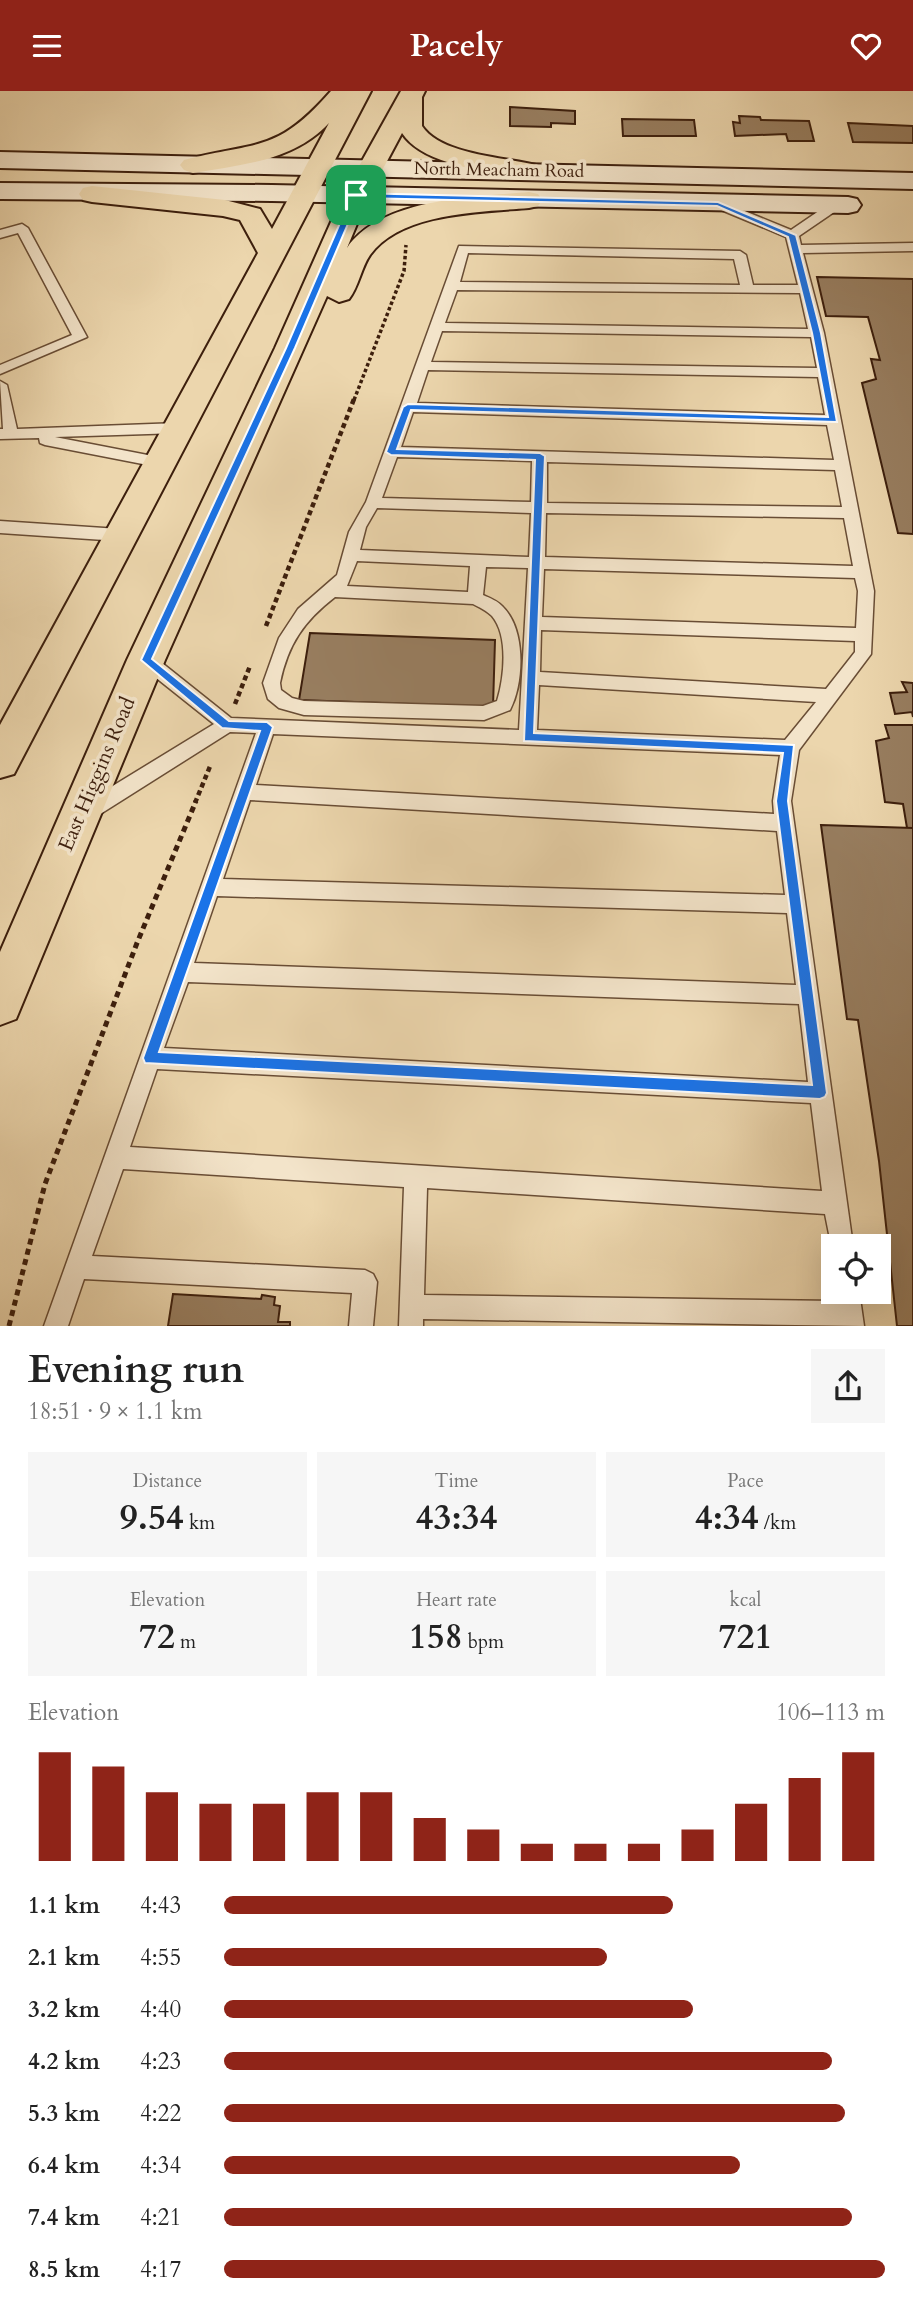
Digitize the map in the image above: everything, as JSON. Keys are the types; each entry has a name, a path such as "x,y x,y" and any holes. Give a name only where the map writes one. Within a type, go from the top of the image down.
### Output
{"main road":[{"path":"193,165 244,156 304,134 328,112 344,91"},
{"path":"0,762 119,535 359,91"},
{"path":"411,95 410,125 418,139 440,152 531,171"},
{"name":"East Higgins Road","path":"0,1004 146,660 364,181 411,95"},
{"name":"North Meacham Road","path":"0,160 193,165 312,180"},
{"name":"North Meacham Road","path":"0,191 92,194 312,180 364,181 531,171 913,181"},
{"name":"North Meacham Road","path":"364,181 529,200 913,206"},
{"path":"92,194 204,206 250,215 273,254"},
{"path":"251,429 306,361 360,249 380,231 420,214 529,200"}],"lane":[{"path":"718,204 794,242 913,247"},
{"path":"794,242 836,205"},
{"path":"0,234 22,228 80,337 0,370"},
{"path":"794,242 817,333 866,591 863,654 790,748 782,801 839,1234"},
{"path":"332,591 475,598 498,612 509,635 511,673 509,693 504,705 496,710 470,713 303,708 277,698 271,689 271,680 296,622 343,579 352,555 354,537 373,503 463,249 740,255 747,288"},
{"path":"452,286 806,289"},
{"path":"437,327 817,333"},
{"path":"423,366 825,373"},
{"path":"0,386 5,434"},
{"path":"408,407 834,420"},
{"path":"5,434 179,428"},
{"path":"5,434 158,463"},
{"path":"391,452 842,465"},
{"path":"528,737 540,456"},
{"path":"373,503 851,513"},
{"path":"0,527 119,535"},
{"path":"352,555 862,572"},
{"path":"475,598 480,561"},
{"path":"534,623 863,635"},
{"path":"146,660 226,725"},
{"path":"531,678 831,696"},
{"path":"77,819 226,725 790,748"},
{"path":"56,1326 267,727"},
{"path":"244,792 784,823"},
{"path":"211,887 795,904"},
{"path":"181,972 807,995"},
{"path":"150,1058 820,1093"},
{"path":"116,1157 835,1203"},
{"path":"416,1177 412,1317 850,1310"},
{"path":"77,1267 365,1282 361,1326"}],"path":[{"path":"9,1326 28,1243 46,1184 137,943 226,725"}],"building":[{"path":"510,107 575,111 575,124 551,123 551,127 510,126"},
{"path":"739,116 760,117 761,120 809,121 814,141 788,141 786,134 735,136 733,122 740,123"},
{"path":"622,119 694,120 696,136 623,136"},
{"path":"848,123 913,126 913,143 853,142"},
{"path":"817,277 913,279 913,534 898,533 862,383 876,379 871,359 880,360 868,317 826,316"},
{"path":"310,633 495,640 493,707 299,700"},
{"path":"902,682 913,683 913,717 912,712 895,714 890,693 907,692"},
{"path":"885,725 913,725 913,828 907,828 903,804 885,802 876,741 889,738"},
{"path":"821,825 913,828 913,1326 897,1326 891,1271 891,1234 887,1234 858,1020 847,1019"},
{"path":"173,1294 261,1299 262,1295 275,1297 274,1305 280,1306 278,1322 290,1322 290,1326 168,1326"}],"route":[{"path":"356,195 718,204 792,235 817,333 834,420 408,407 391,452 540,456 528,737 790,748 782,801 820,1093 150,1058 267,727 226,725 146,660 290,348 356,195"}]}
